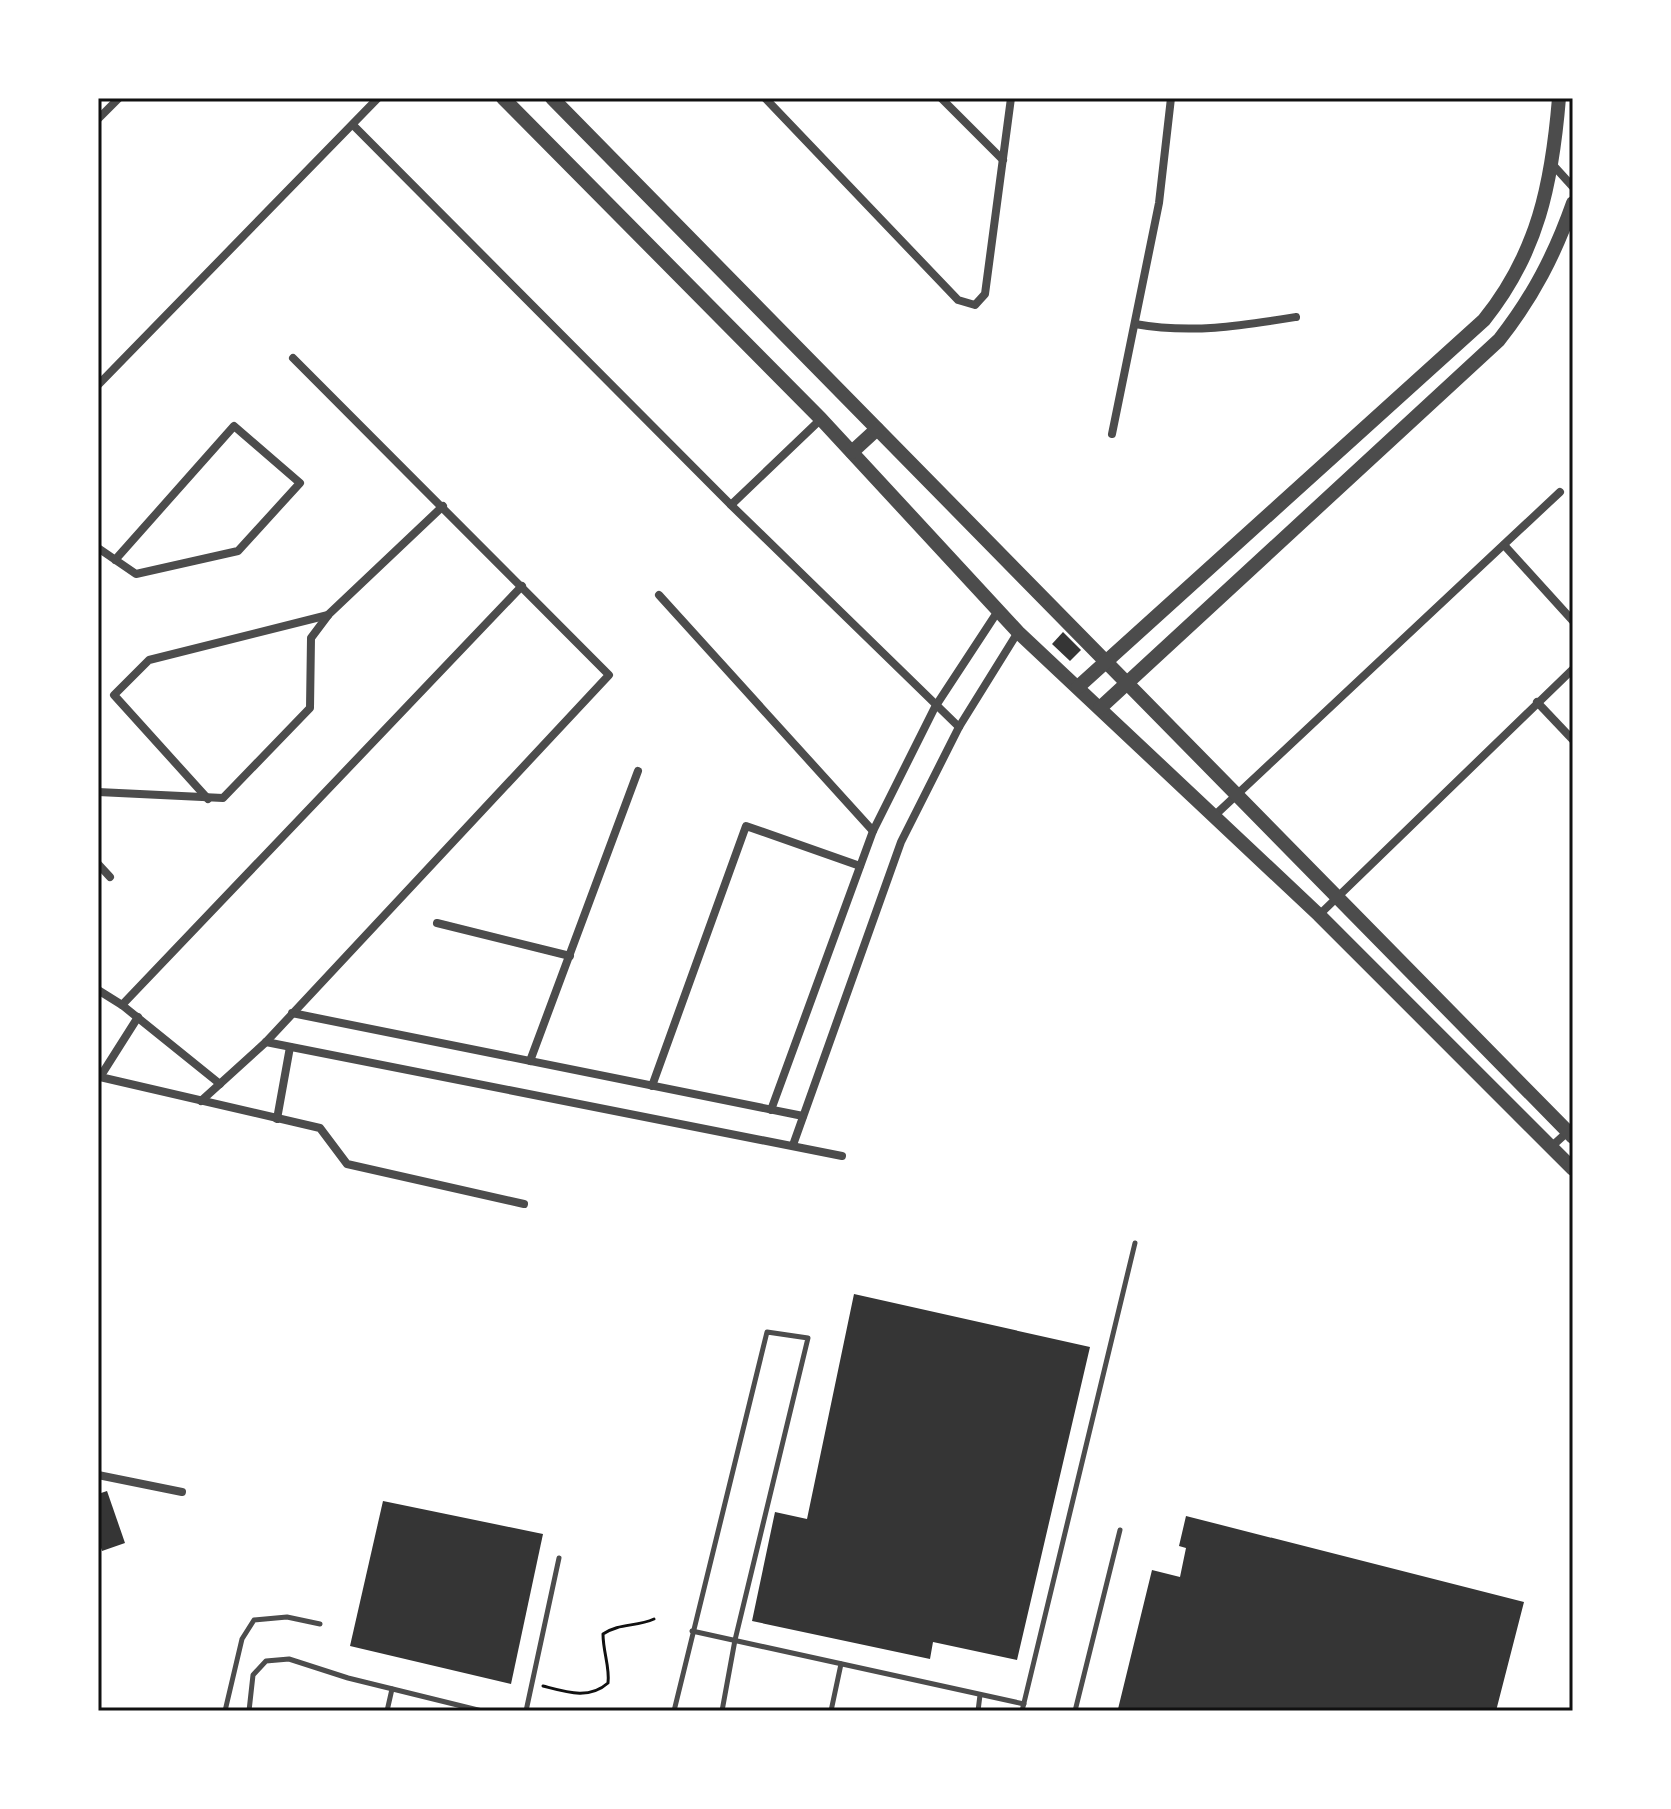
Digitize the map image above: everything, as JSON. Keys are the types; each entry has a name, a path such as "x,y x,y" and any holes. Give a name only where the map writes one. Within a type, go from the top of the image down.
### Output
{"street":[{"path":"98,104 102,116 119,98"},
{"path":"98,385 378,98"},
{"path":"503,98 821,419 1018,632 1212,818 1319,915 1573,1169"},
{"path":"552,98 1571,1132 1551,1147"},
{"path":"765,98 958,300 975,305 985,294 1011,98"},
{"path":"941,98 1003,160"},
{"path":"1112,434 1159,203 1171,98"},
{"path":"1078,687 1484,320 1510,288 1533,240 1553,165 1559,98"},
{"path":"353,125 731,505 935,707 959,727"},
{"path":"1553,165 1573,187"},
{"path":"1100,708 1499,340 1535,289 1556,250 1573,203"},
{"path":"1135,324 1171,330 1211,330 1296,317"},
{"path":"201,1101 266,1042 609,675 293,358"},
{"path":"731,505 821,419"},
{"path":"98,548 115,560 136,574 238,551 300,483 234,426 115,560"},
{"path":"852,452 877,429"},
{"path":"1212,818 1560,492"},
{"path":"98,792 223,798 310,708 311,638 329,614 443,506"},
{"path":"1504,545 1573,621"},
{"path":"122,1005 522,586"},
{"path":"659,595 873,831"},
{"path":"771,1110 873,831 935,707 998,611"},
{"path":"208,799 114,695 149,660 329,614"},
{"path":"793,1145 901,842 959,727 1018,632"},
{"path":"1319,915 1573,669"},
{"path":"1537,702 1573,740"},
{"path":"530,1061 638,771"},
{"path":"652,1086 746,826 860,866"},
{"path":"98,864 110,877"},
{"path":"437,923 570,956"},
{"path":"98,990 138,1017 220,1084"},
{"path":"292,1013 803,1116"},
{"path":"138,1017 100,1077 320,1128 347,1164 524,1204"},
{"path":"266,1042 842,1156"},
{"path":"277,1119 290,1047"},
{"path":"98,1475 182,1492"}],"lane":[{"path":"692,1631 980,1695 1023,1708 1135,1243"},
{"path":"674,1711 767,1332 808,1338 735,1640 722,1711"},
{"path":"1075,1711 1120,1530"},
{"path":"526,1711 559,1558"},
{"path":"225,1711 242,1639 254,1620 287,1617 320,1624"},
{"path":"249,1711 253,1675 266,1661 289,1659 482,1711"},
{"path":"831,1711 841,1664"},
{"path":"387,1711 392,1689"},
{"path":"978,1711 980,1695"}],"path":[{"path":"532,1683 586,1694 598,1692 608,1683 610,1671 603,1655 603,1634 616,1625 636,1627 654,1619"}],"building":[{"path":"1063,632 1081,650 1070,661 1052,644"},
{"path":"854,1294 1090,1347 1017,1660 933,1642 930,1659 752,1621 775,1512 807,1519"},
{"path":"107,1491 125,1543 102,1551 98,1539 98,1494"},
{"path":"383,1501 543,1534 511,1684 350,1646"},
{"path":"1186,1516 1524,1602 1496,1711 1118,1709 1152,1570 1180,1577 1186,1548 1179,1546"}]}
